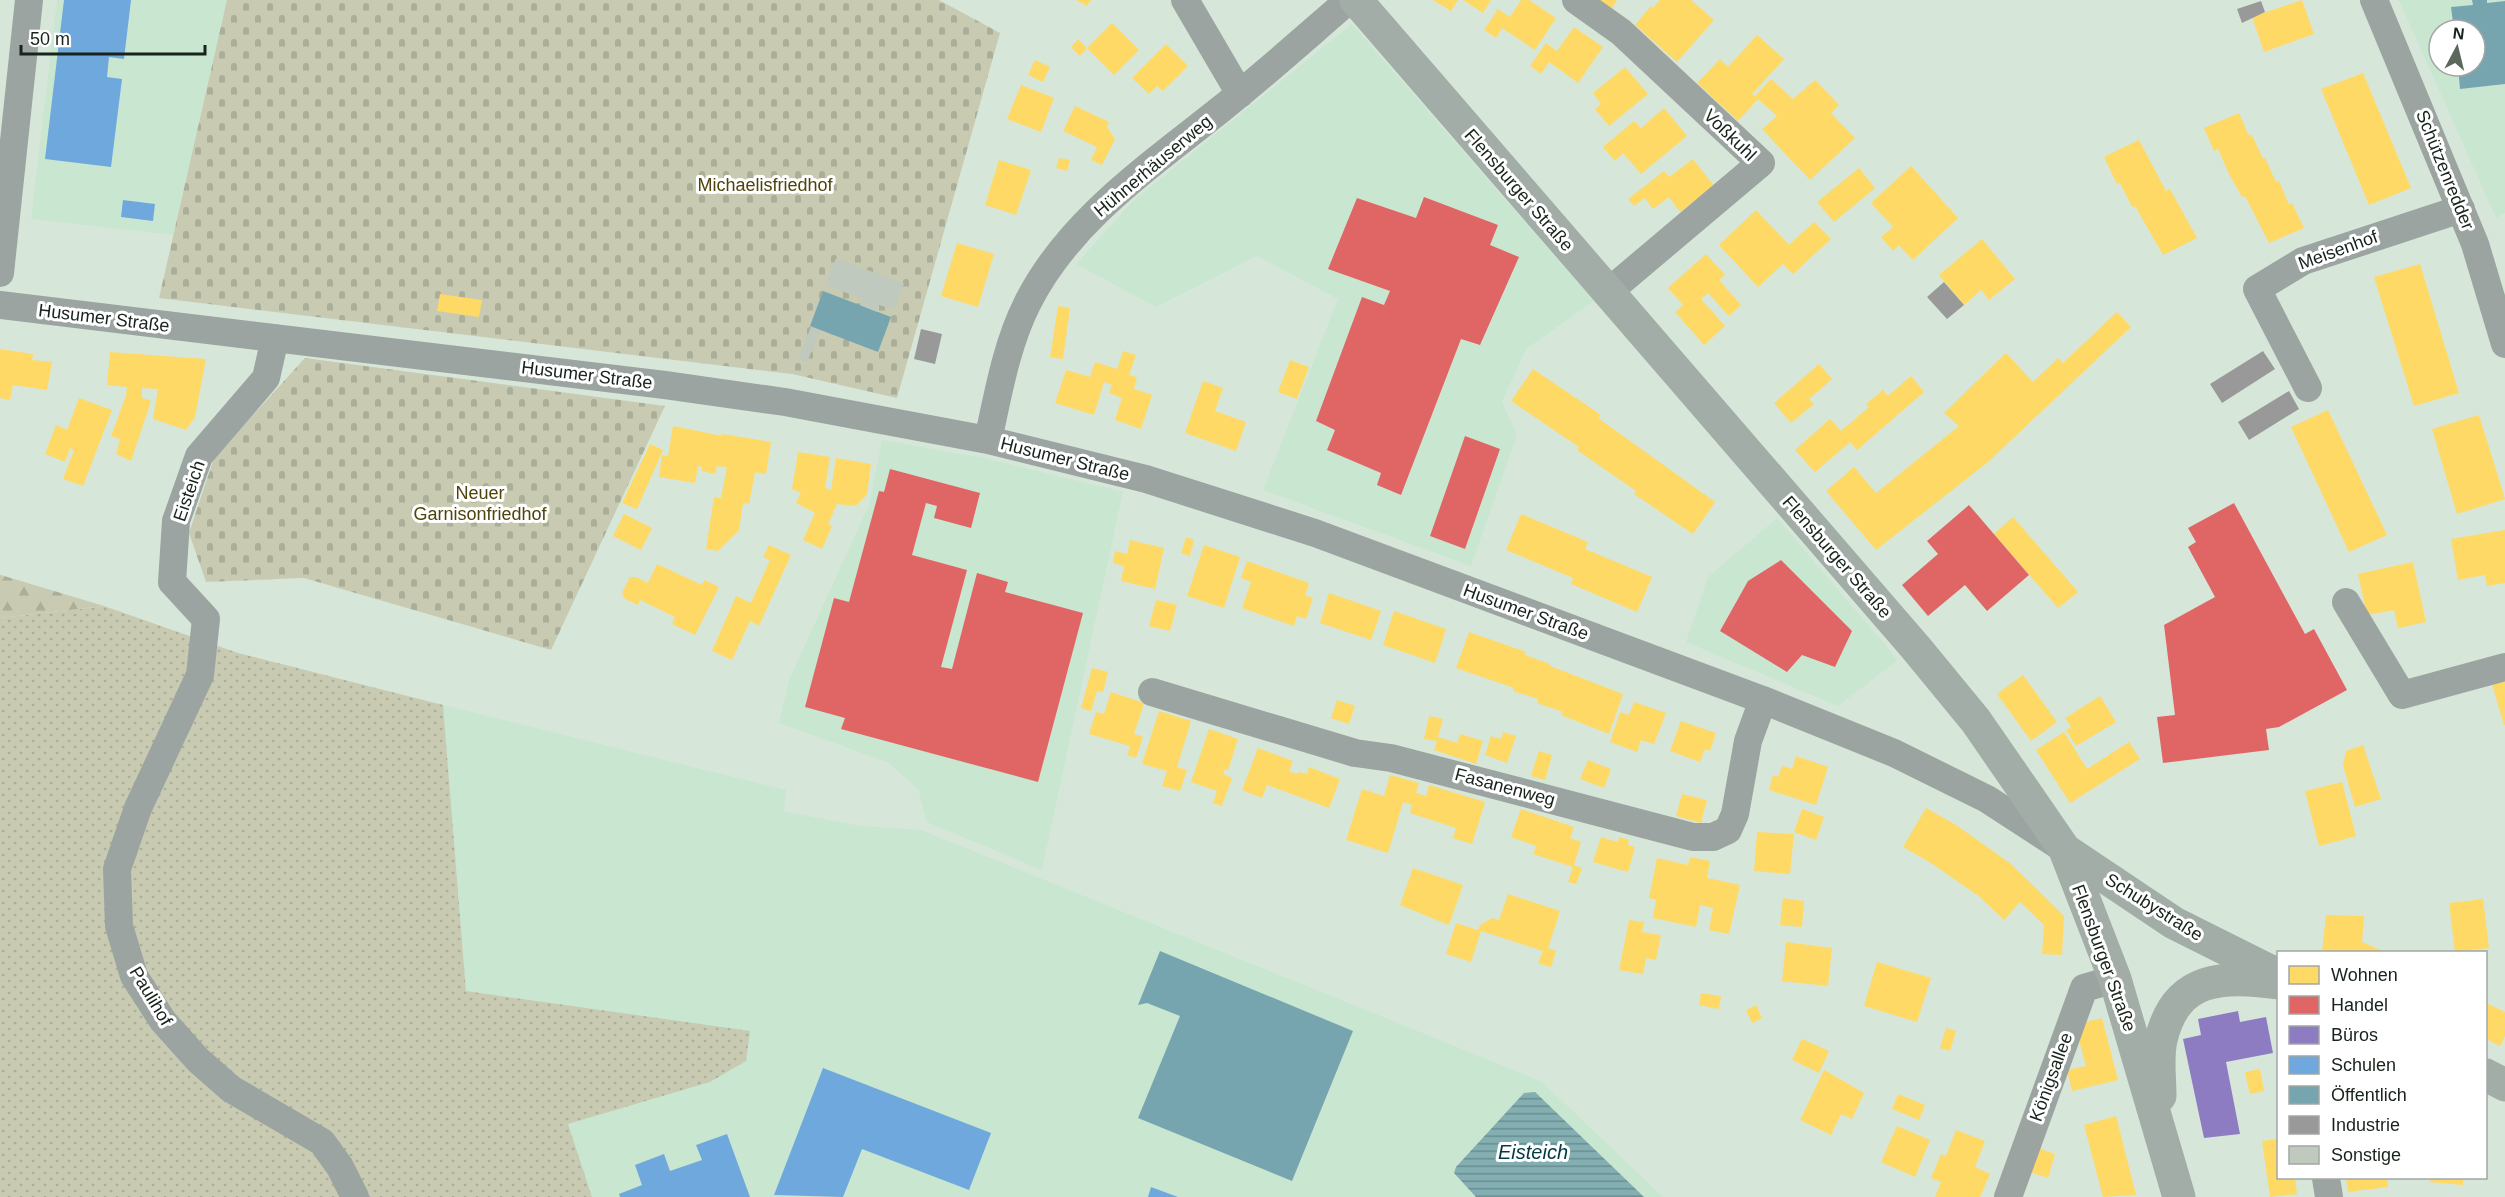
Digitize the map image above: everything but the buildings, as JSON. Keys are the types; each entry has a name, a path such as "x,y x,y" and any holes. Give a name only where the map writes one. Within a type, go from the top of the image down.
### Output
{"street":[{"path":"0,271 29,0"},
{"path":"1185,0 1240,94"},
{"name":"Hühnerhäuserweg","path":"988,440 1008,355 1027,304 1059,255 1101,207 1240,94 1349,0"},
{"name":"Flensburger Straße","path":"1356,0 1961,703 2065,850 2115,980 2179,1197"},
{"name":"Voßkuhl","path":"1576,0 1621,32 1761,163 1607,293"},
{"name":"Schützenredder","path":"2374,0 2461,209 2487,278 2505,344"},
{"name":"Meisenhof","path":"2308,388 2257,289 2303,261 2461,209"},
{"name":"Husumer Straße","path":"0,305 665,385 785,402 988,440 1146,479 1315,533 1763,700 1894,753 1987,800 2065,850"},
{"name":"Eisteich","path":"206,619 172,582 176,521 199,456 266,378 275,338"},
{"path":"2346,602 2402,695 2505,668"},
{"name":"Paulihof","path":"206,619 200,675 138,808 117,869 119,926 134,976 163,1021 198,1060 231,1089 322,1142 340,1167 355,1197"},
{"name":"Fasanenweg","path":"1152,692 1355,753 1402,760 1693,837 1713,837 1728,830 1735,814 1748,741 1763,700"},
{"name":"Schubystraße","path":"2065,850 2174,923 2277,974"},
{"name":"Königsallee","path":"2008,1197 2084,988 2115,980"},
{"path":"2161,1134 2160,1042 2169,1013 2183,994 2216,980 2277,983"},
{"path":"2487,1076 2505,1085"},
{"path":"2326,1179 2329,1197"}],"shaded area":[{"path":"57,0 227,0 173,235 31,219"},
{"path":"2399,0 2505,0 2505,213 2496,218 2434,78 2487,78 2487,18 2427,18 2427,63"},
{"path":"1352,24 1594,301 1526,349 1502,402 1517,435 1471,566 1263,490 1338,299 1257,256 1156,307 1076,264 1134,200"},
{"path":"882,440 984,458 1123,492 1042,870 927,822 918,789 887,762 779,723 789,680 869,505"},
{"path":"1777,518 1898,660 1838,706 1686,642 1708,577"},
{"path":"443,705 786,790 784,811 860,826 921,830 1541,1081 1663,1197 592,1197 567,1124 710,1082 750,1032 466,991"}],"green space":[{"name":"Michaelisfriedhof","path":"227,0 939,0 1000,33 897,398 792,374 159,298"},
{"name":"Neuer Garnisonfriedhof","path":"305,358 665,406 551,650 304,578 206,582 189,533 214,458"},
{"path":"1,575 104,606 0,618"},
{"path":"104,606 238,653 443,705 466,991 750,1031 746,1061 710,1082 568,1124 592,1197 0,1197 0,618"}],"water":[{"name":"Eisteich","path":"1535,1092 1644,1197 1476,1197 1454,1173 1456,1167 1524,1093"}]}
